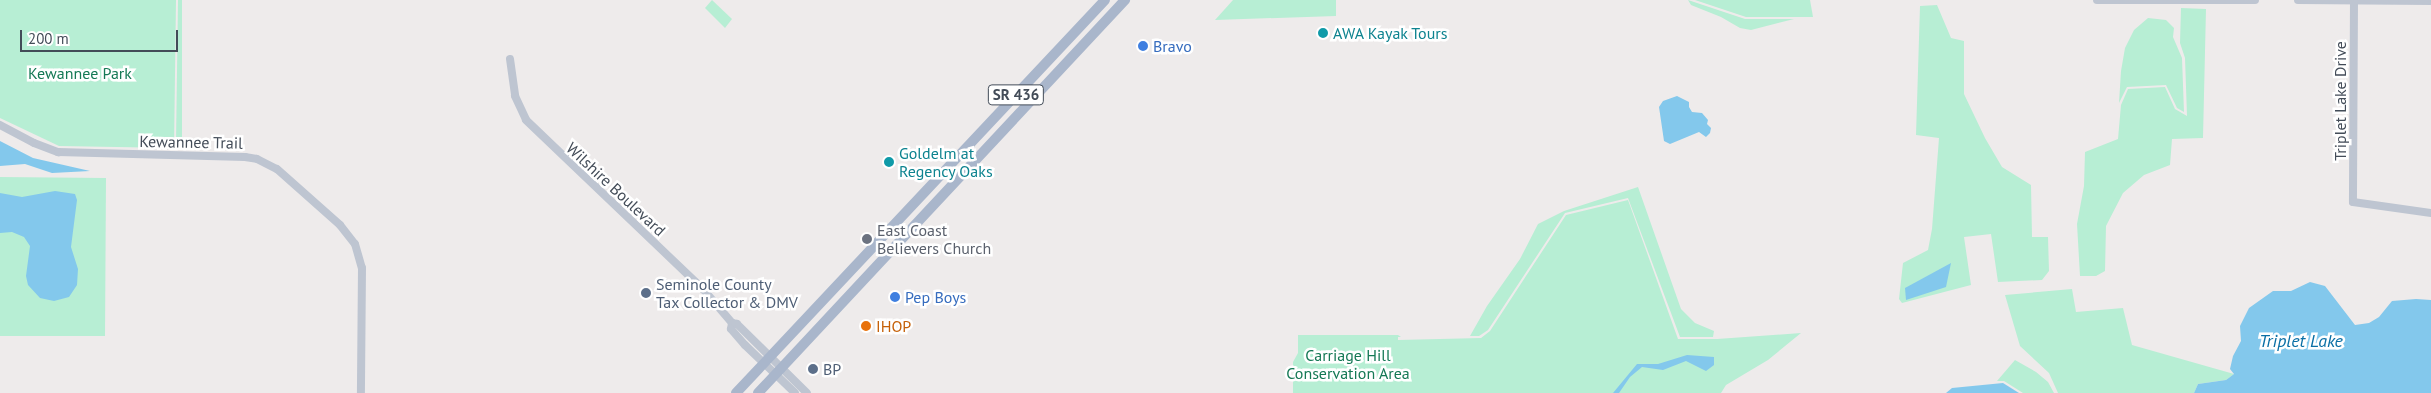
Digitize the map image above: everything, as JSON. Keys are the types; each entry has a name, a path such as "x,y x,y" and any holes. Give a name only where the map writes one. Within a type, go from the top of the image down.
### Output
{"main road":[{"name":"SR 436","path":"736,393 1105,0"},
{"name":"SR 436","path":"758,393 1126,0"},
{"path":"1090,38 1090,22 1093,13"},
{"path":"1074,34 1077,44 1074,55"},
{"path":"908,232 910,217 924,194"},
{"path":"886,255 897,236 894,225"}],"street":[{"path":"2097,0 2254,0"},
{"path":"2298,0 2431,0"},
{"name":"Triplet Lake Drive","path":"2354,0 2353,202 2431,213"},
{"name":"Wilshire Boulevard","path":"510,59 514,96 526,120 703,289 732,323 730,329 767,360"},
{"name":"Kewannee Trail","path":"0,125 34,143 58,152 244,156 263,161 277,170 340,225 355,244 362,268 360,393"},
{"path":"767,360 807,393"},
{"path":"778,370 795,393"}],"green space":[{"name":"Kewannee Park","path":"0,0 176,0 174,148 59,146 0,118"},
{"path":"178,0 182,0 182,137 176,143"},
{"path":"712,0 732,19 725,28 705,8"},
{"path":"1233,0 1336,0 1336,16 1215,20"},
{"path":"1688,0 1745,19 1794,19 1751,30 1740,28 1721,17 1691,5"},
{"path":"1695,0 1810,0 1813,17 1746,17"},
{"path":"1937,5 1951,38 1964,41 1964,94 1985,138 2002,167 2031,185 2032,237 2048,237 2049,271 2042,280 1998,282 1991,234 1964,237 1971,285 1902,303 1899,299 1903,263 1928,250 1932,229 1939,138 1916,135 1920,6"},
{"path":"2181,8 2206,9 2203,138 2172,139 2170,165 2144,175 2123,193 2106,226 2105,271 2096,276 2080,276 2077,224 2084,186 2085,152 2118,139 2121,105 2128,89 2165,87 2175,109 2187,116 2185,58 2180,43"},
{"path":"2148,18 2166,20 2174,28 2173,37 2182,58 2184,112 2177,108 2166,85 2127,87 2119,103 2125,48 2134,30"},
{"path":"0,177 106,178 105,336 0,336"},
{"path":"1638,187 1681,309 1695,323 1714,331 1713,337 1680,337 1628,198 1565,213 1488,330 1479,336 1470,336 1487,306 1520,259 1538,224 1564,211"},
{"name":"Carriage Hill Conservation Area","path":"1628,200 1678,339 1717,339 1801,333 1768,360 1726,385 1721,393 1293,393 1293,362 1298,353 1298,335 1398,335 1401,337 1398,337 1398,340 1481,338 1490,331 1566,215"},
{"path":"2072,289 2076,312 2123,308 2132,345 2234,374 2226,380 2198,384 2194,393 2058,393 2049,373 2020,346 2005,295"},
{"path":"2015,360 2036,372 2048,382 2054,393 2023,393 2004,381 1997,381"}],"water":[{"path":"1677,96 1689,102 1692,112 1702,113 1708,120 1707,124 1711,128 1710,133 1706,137 1699,132 1670,144 1664,141 1659,107 1663,101"},
{"path":"0,141 33,158 90,171 52,173 25,164 0,166"},
{"path":"55,191 75,194 77,200 71,247 78,269 77,285 69,297 54,301 40,298 28,285 26,276 30,246 24,237 12,232 0,233 0,193 22,197"},
{"path":"1951,263 1946,287 1906,300 1905,288"},
{"name":"Triplet Lake","path":"2310,282 2325,286 2355,325 2369,323 2379,317 2392,301 2431,300 2431,393 2194,393 2198,384 2226,380 2234,374 2230,369 2233,356 2241,341 2240,326 2249,308 2273,291 2291,291"},
{"path":"1687,355 1714,357 1714,365 1706,371 1686,361 1663,370 1642,367 1630,377 1619,393 1613,393 1637,364 1658,364"},
{"path":"2003,383 2019,393 1946,393 1952,388"}],"place":[{"name":"AWA Kayak Tours","path":"1323,33"},
{"name":"Bravo","path":"1143,46"},
{"name":"Goldelm at Regency Oaks","path":"889,162"},
{"name":"East Coast Believers Church","path":"867,239"},
{"name":"Seminole County Tax Collector & DMV","path":"646,293"},
{"name":"Pep Boys","path":"895,297"},
{"name":"IHOP","path":"866,326"},
{"name":"BP","path":"813,369"}]}
